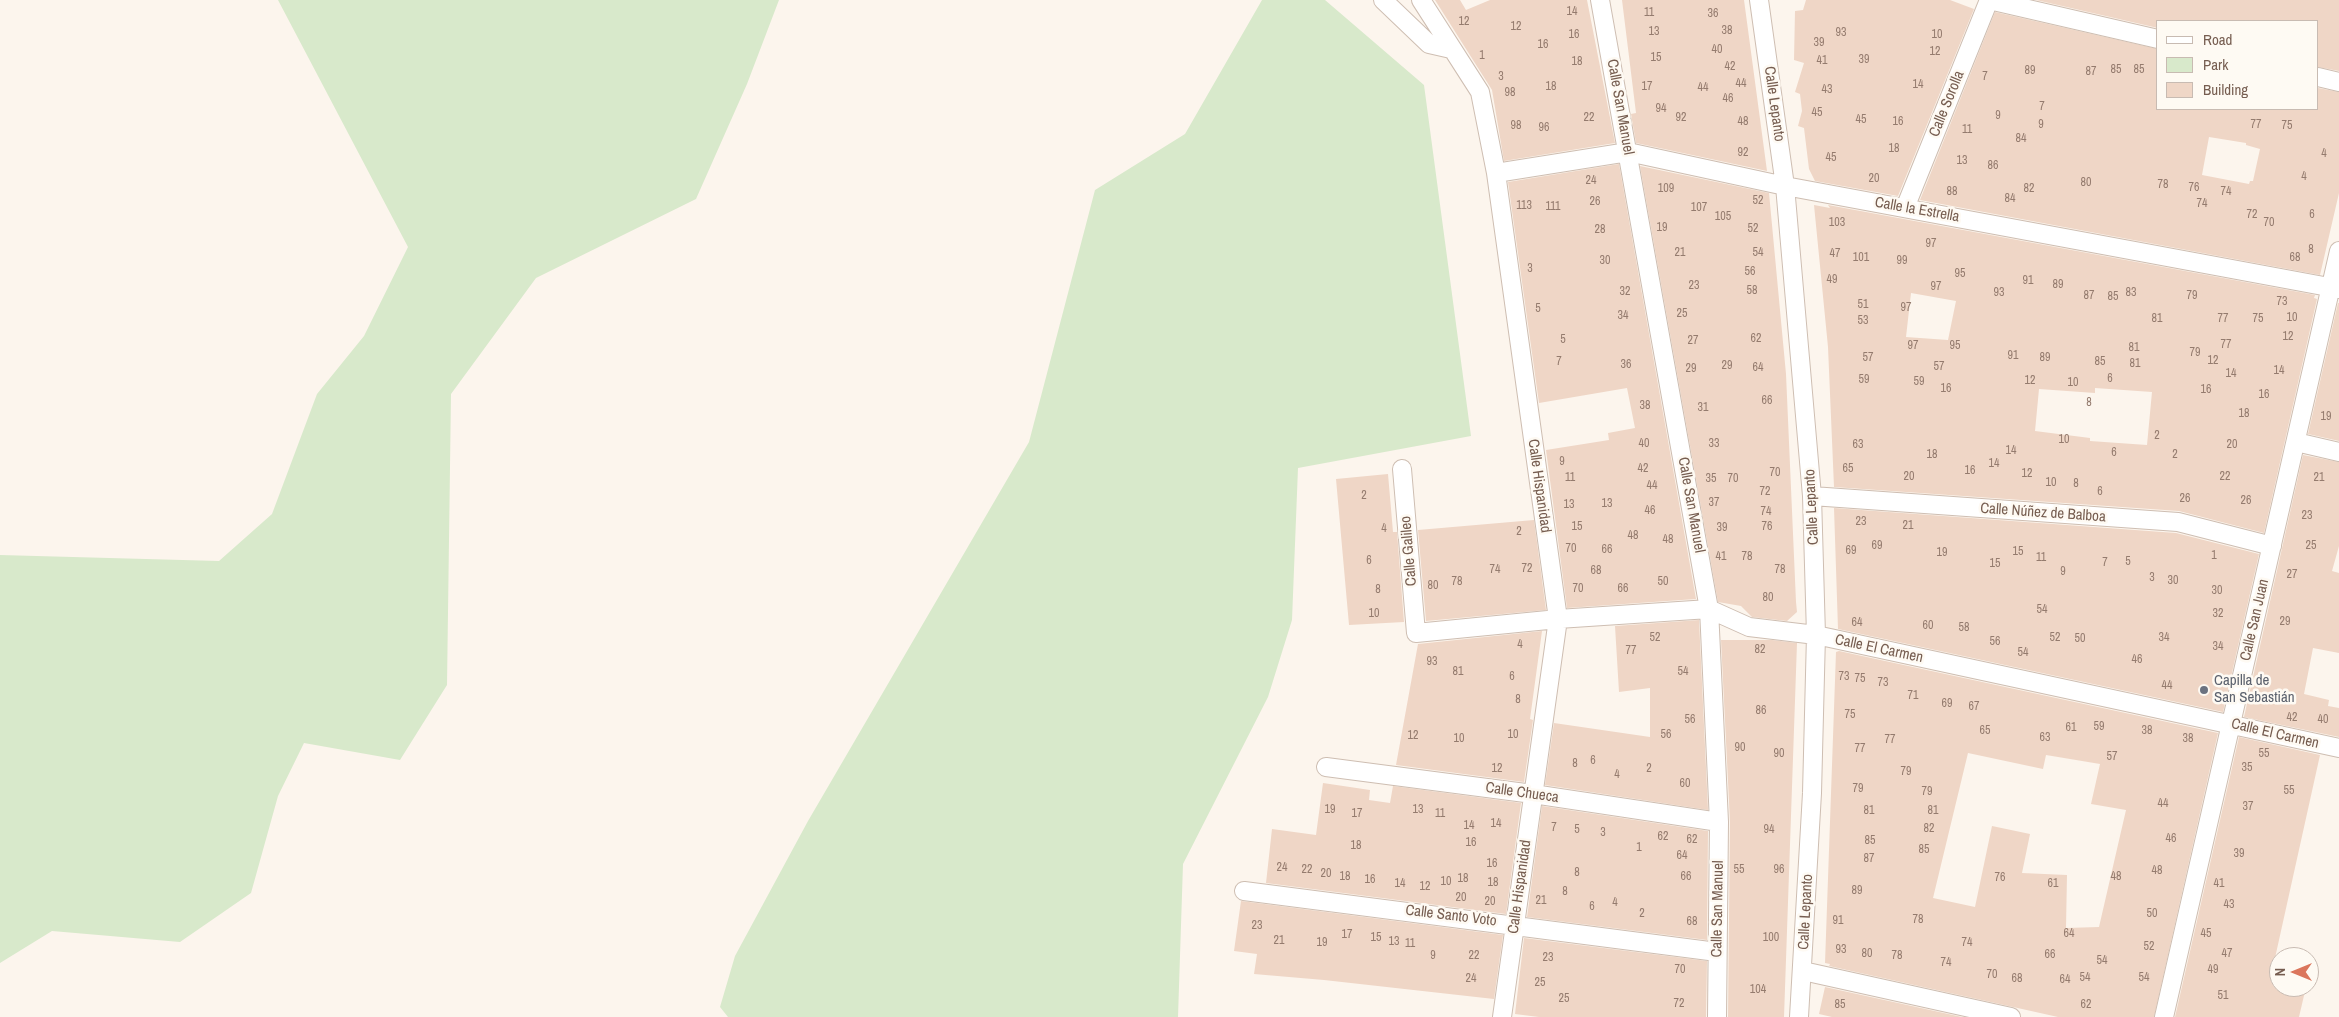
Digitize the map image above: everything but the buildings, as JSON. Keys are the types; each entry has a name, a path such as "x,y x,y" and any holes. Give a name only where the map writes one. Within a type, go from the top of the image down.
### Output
{"street":[{"path":"1383,0 1428,44 1451,49"},
{"name":"Calle Hispanidad","path":"1421,0 1480,92 1496,173 1558,618 1502,1017"},
{"name":"Calle San Manuel","path":"1600,0 1709,608 1719,822 1717,1017"},
{"name":"Calle Lepanto","path":"1759,0 1785,186 1812,496 1816,636 1812,793 1799,1017"},
{"path":"1989,0 2156,39"},
{"name":"Calle Sorolla","path":"1905,208 1989,0"},
{"path":"2319,77 2339,82"},
{"name":"Calle la Estrella","path":"1496,173 1628,152 1785,186 2335,288"},
{"name":"Calle San Juan","path":"2164,1017 2296,442 2335,288 2339,251"},
{"path":"2296,442 2339,452"},
{"name":"Calle Galileo","path":"1402,469 1416,633"},
{"name":"Calle Núñez de Balboa","path":"1812,496 2178,522 2272,546"},
{"name":"Calle El Carmen","path":"1416,633 1558,618 1709,608 1749,627 1816,636 2339,748"},
{"name":"Calle Chueca","path":"1326,767 1534,794 1719,822"},
{"name":"Calle Santo Voto","path":"1244,891 1514,924 1717,952"},
{"path":"1803,971 2011,1017"}],"green space":[{"path":"278,0 779,0 747,84 696,199 536,278 451,394 447,685 400,760 304,743 278,796 251,893 180,942 52,931 0,963 0,555 219,561 272,514 317,394 364,336 408,247"},
{"path":"1262,0 1325,0 1424,85 1471,436 1298,468 1292,620 1268,697 1183,864 1178,1017 728,1017 720,1007 735,956 808,821 1029,442 1095,190 1185,134"}],"place":[{"name":"Capilla de San Sebastián","path":"2204,690"}]}
